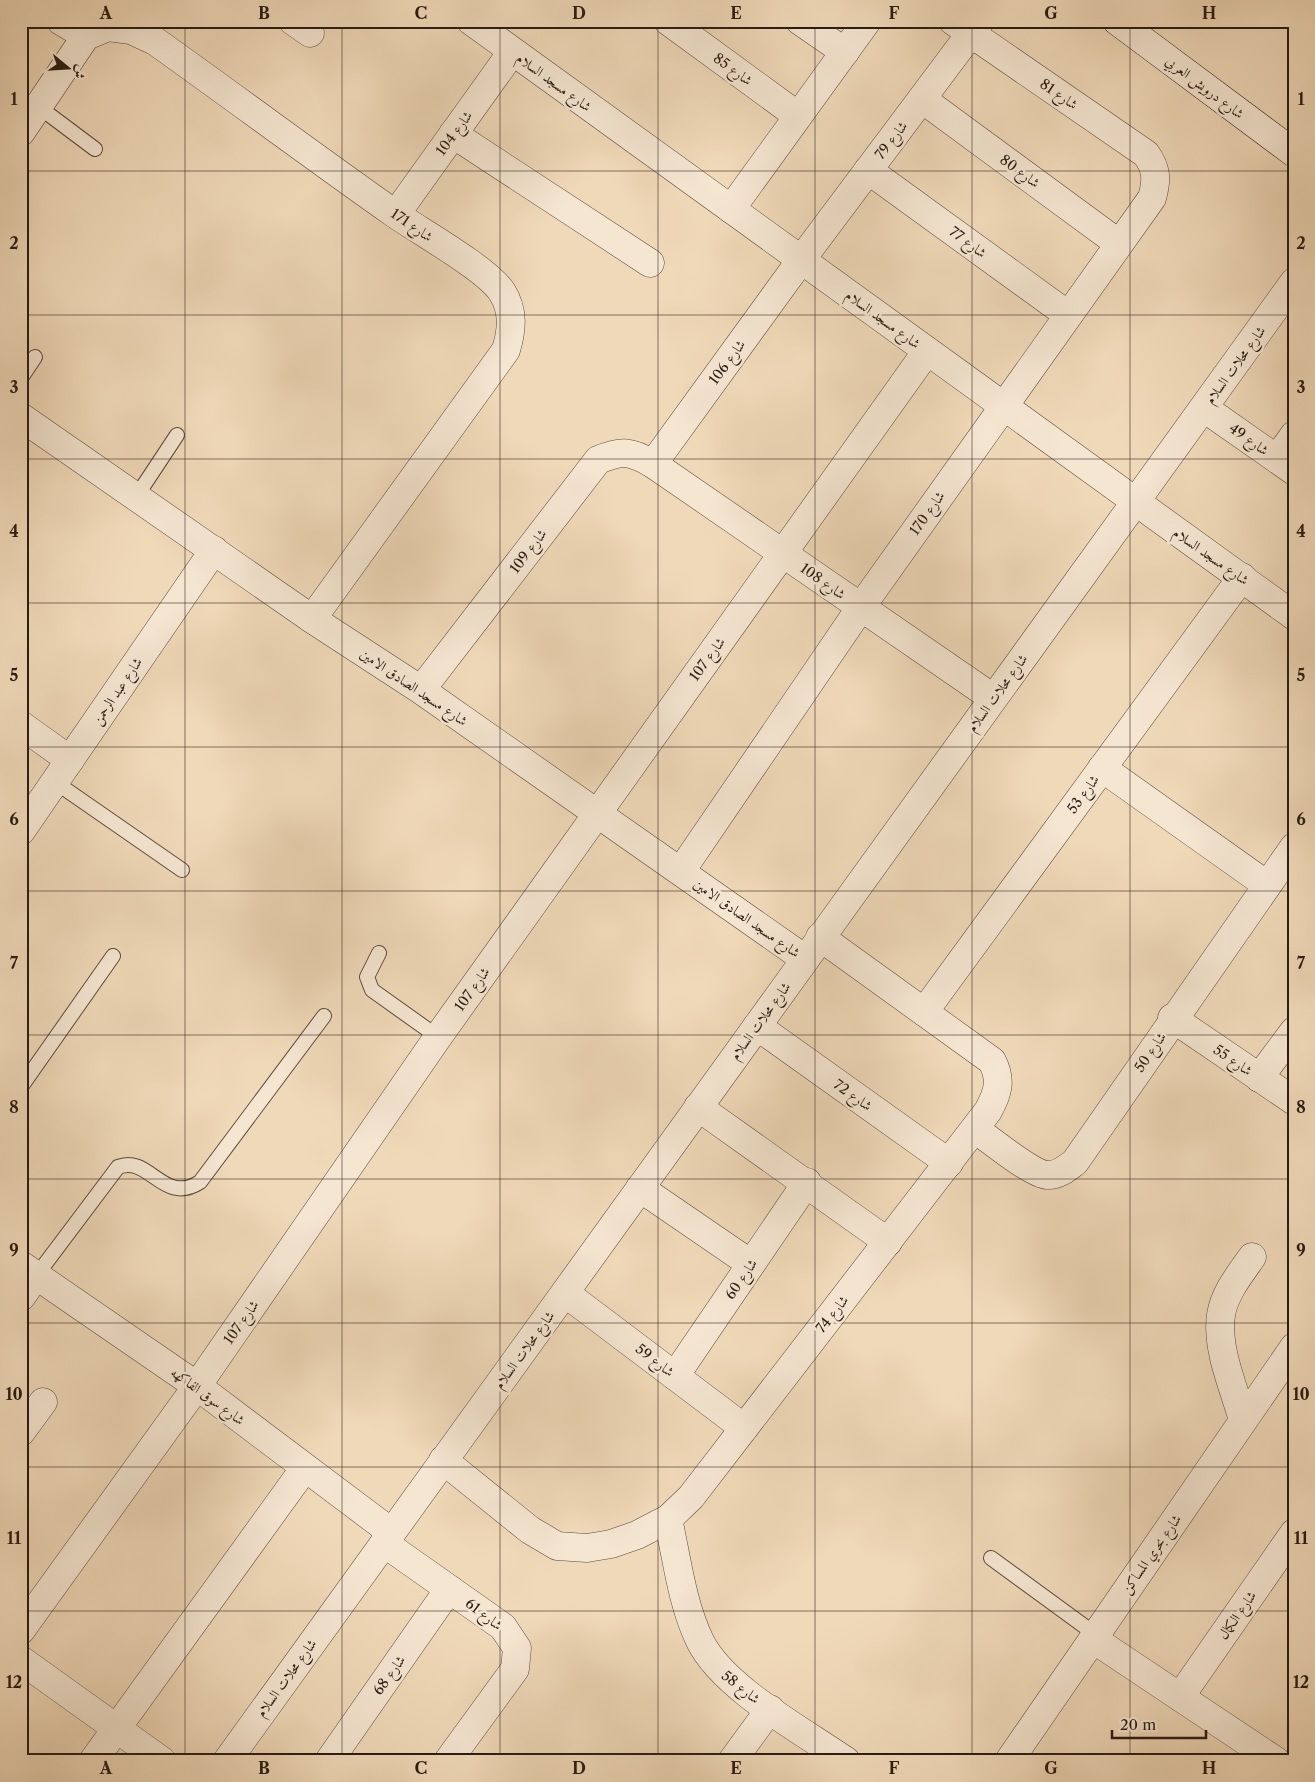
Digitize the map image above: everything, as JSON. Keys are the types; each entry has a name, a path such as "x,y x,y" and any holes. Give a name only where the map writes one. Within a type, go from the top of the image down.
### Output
{"street":[{"path":"21,132 86,36 61,21"},
{"name":"شارع مسجد السلام","path":"471,21 928,351 1002,407 1294,616"},
{"name":"شارع 85","path":"668,21 798,116"},
{"path":"800,21 845,52"},
{"path":"731,209 867,21"},
{"name":"شارع درويش العربي","path":"1117,21 1294,153"},
{"name":"شارع 79","path":"802,260 922,99 968,25"},
{"name":"شارع 81","path":"968,25 1146,154"},
{"name":"شارع 171","path":"86,36 108,27 131,30 155,40 396,214 488,277 502,292 507,304 512,331 506,350 312,619"},
{"name":"شارع 104","path":"396,214 512,52"},
{"name":"شارع 80","path":"922,99 1118,243"},
{"path":"453,134 650,263"},
{"name":"شارع 170","path":"681,872 861,607 1118,243 1152,198 1156,183 1154,166 1146,154"},
{"name":"شارع 77","path":"868,170 1068,315"},
{"name":"شارع 106","path":"654,464 802,260"},
{"name":"شارع محلات السلام","path":"227,1761 566,1293 820,936 1294,282"},
{"name":"شارع 107","path":"21,1630 197,1386 438,1037 596,813 928,351"},
{"name":"شارع 49","path":"1204,408 1285,465"},
{"name":"شارع مسجد الصادق الامين","path":"21,417 312,619 422,690 805,959"},
{"path":"1285,465 1294,436"},
{"name":"شارع 109","path":"422,690 598,460 617,452 636,454 654,464"},
{"name":"شارع 108","path":"654,464 994,698"},
{"name":"شارع عبد الرحمن","path":"21,831 214,550"},
{"name":"شارع 53","path":"924,1012 1242,577"},
{"path":"21,725 62,771"},
{"path":"1102,768 1267,885"},
{"name":"شارع 50","path":"975,1129 1030,1168 1047,1175 1063,1172 1075,1162 1172,1018 1294,846"},
{"name":"شارع 74","path":"444,1460 530,1530 557,1546 588,1548 611,1544 636,1535 668,1519 691,1497 975,1129 997,1094 999,1074 992,1061 820,936"},
{"name":"شارع 55","path":"1172,1018 1294,1101"},
{"name":"شارع 72","path":"757,1026 948,1163"},
{"path":"1259,1078 1294,1031"},
{"path":"698,1107 807,1182 888,1242"},
{"name":"شارع 60","path":"675,1376 807,1182"},
{"path":"640,1188 751,1264"},
{"path":"1243,1420 1227,1366 1221,1336 1221,1314 1233,1284 1252,1257"},
{"name":"شارع سوق الفاكهه","path":"26,1279 197,1386 304,1469 388,1538"},
{"name":"شارع 59","path":"566,1293 744,1428"},
{"name":"شارع بحري المساكن","path":"1009,1761 1294,1347"},
{"path":"21,1432 42,1402"},
{"path":"93,1761 304,1469"},
{"name":"شارع 58","path":"668,1519 681,1581 700,1641 720,1670 770,1709 846,1761"},
{"name":"شارع الكمال","path":"1180,1697 1294,1533"},
{"name":"شارع 61","path":"388,1538 448,1589 503,1627 517,1648 515,1669 448,1761"},
{"name":"شارع 68","path":"329,1761 448,1589"},
{"path":"1094,1637 1276,1761"},
{"path":"21,1660 162,1761"},
{"path":"732,1761 770,1709"}],"lane":[{"path":"38,107 95,149"},
{"path":"21,378 35,357"},
{"path":"136,497 177,434"},
{"path":"62,771 182,870"},
{"path":"379,953 367,977 372,990 438,1037"},
{"path":"21,1087 113,956"},
{"path":"26,1279 118,1167 126,1164 135,1165 169,1186 180,1190 191,1188 200,1182 324,1016"},
{"path":"991,1558 1094,1637"}]}
